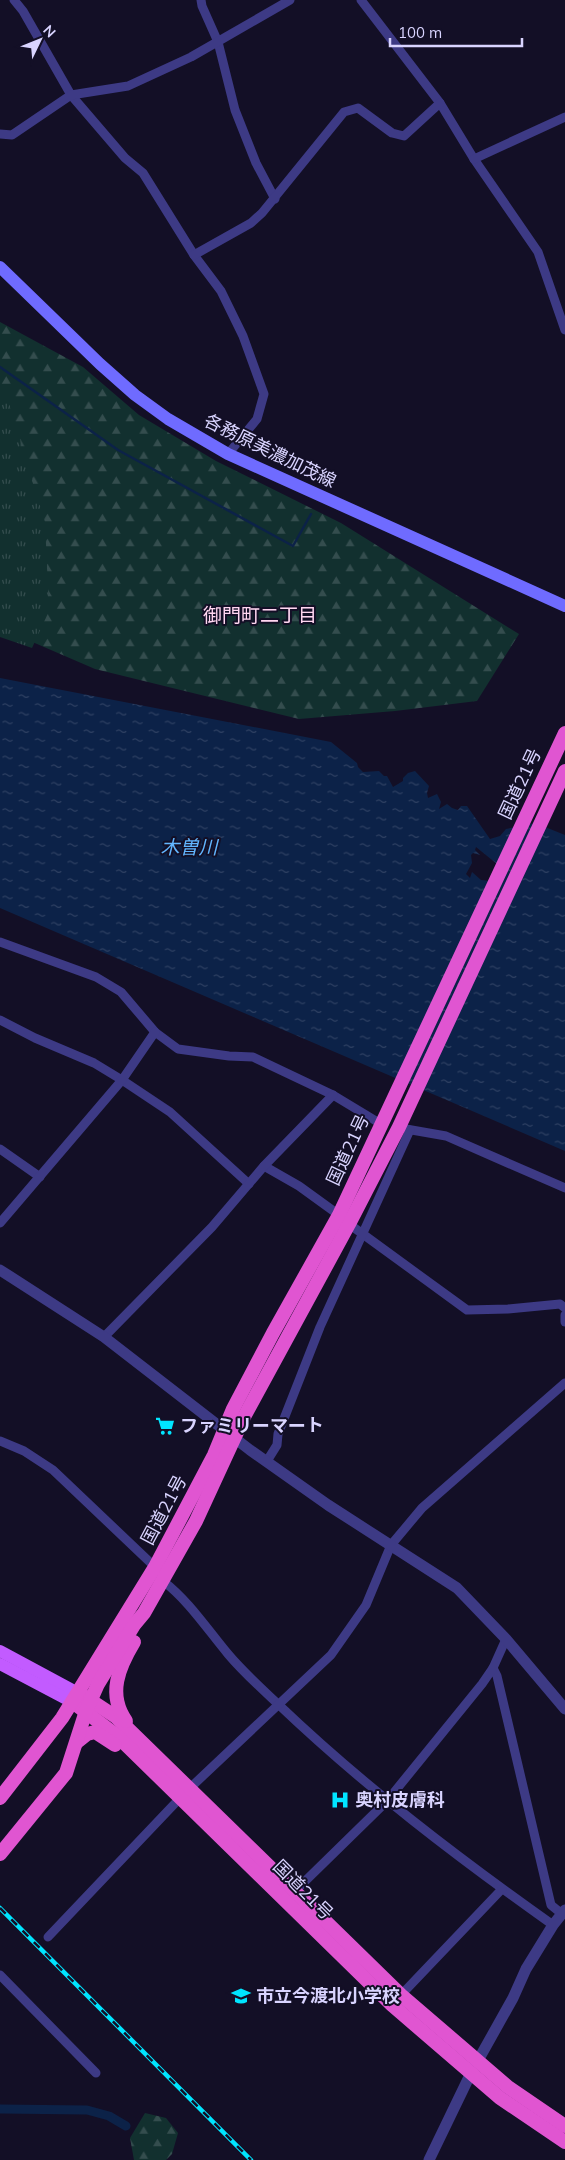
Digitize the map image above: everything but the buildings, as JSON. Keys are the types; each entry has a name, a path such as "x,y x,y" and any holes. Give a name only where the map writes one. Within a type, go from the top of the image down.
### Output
{"highway":[{"name":"国道21号","path":"89,1705 98,1684 134,1625 144,1613 196,1521 230,1433 273,1333 338,1215 565,733"},
{"name":"国道21号","path":"565,771 404,1124 286,1338 230,1433 214,1455 155,1567 75,1698 116,1717 164,1763 186,1793 392,2005 500,2098 565,2142"},
{"path":"144,1613 141,1629 126,1655 115,1694 118,1708 125,1720 164,1763"},
{"path":"0,1798 43,1744 75,1698"},
{"name":"国道21号","path":"89,1705 116,1735 161,1779 186,1793 295,1891 401,1995 508,2088 565,2126"},
{"path":"0,1854 66,1773 89,1705"},
{"path":"77,1742 87,1734 95,1732 113,1743 141,1770 161,1779"}],"main road":[{"name":"各務原美濃加茂線","path":"0,267 135,395 168,420 228,454 565,606"},
{"path":"0,1651 75,1698"},
{"path":"0,1664 75,1698"}],"street":[{"path":"14,0 23,11 71,95 125,158 142,173 194,255 221,291 243,336 264,394 257,420 228,454"},
{"path":"201,0 218,42 235,110 256,163 275,199"},
{"path":"0,134 12,136 71,95 128,86 191,57 290,0"},
{"path":"361,0 440,102 474,159 538,252 565,330"},
{"path":"194,255 251,223 275,199 344,112 358,108 392,133 404,136 440,102"},
{"path":"474,159 565,117"},
{"path":"0,942 96,977 121,992 155,1032 178,1049 229,1056 253,1057 333,1095 381,1124"},
{"path":"0,1020 34,1038 94,1062 122,1080 170,1112 249,1184"},
{"path":"0,1223 122,1080 155,1032"},
{"path":"104,1337 212,1227 264,1166 333,1095"},
{"path":"266,1461 275,1450 278,1434 320,1327 362,1233 404,1124 446,1136 565,1188"},
{"path":"0,1148 40,1176"},
{"path":"264,1166 299,1186 338,1215"},
{"path":"349,1224 467,1310 508,1309 560,1304 565,1308"},
{"path":"0,1270 104,1337 176,1394 328,1505 457,1588 506,1639 565,1709"},
{"path":"565,1315 565,1322"},
{"path":"48,1937 186,1793 331,1655 366,1605 391,1545 422,1508 565,1383"},
{"path":"0,1441 24,1451 53,1470 155,1567"},
{"path":"163,1581 180,1594 229,1656 279,1705 387,1801 502,1889 553,1925"},
{"path":"295,1891 387,1801 482,1684 506,1639"},
{"path":"429,2160 471,2073 513,1998 526,1969 563,1912 551,1906 497,1676 492,1668"},
{"path":"401,1995 502,1889"},
{"path":"0,1975 96,2073"}],"green space":[{"path":"0,322 83,367 139,415 216,461 341,523 519,634 477,701 395,711 299,719 95,669 0,628"},
{"path":"0,394 8,400 45,522 49,611 32,648 0,637"},
{"path":"145,2113 166,2118 178,2133 172,2154 166,2160 134,2160 130,2138"}],"water":[{"name":"木曽川","path":"0,678 331,742 357,763 363,772 379,771 384,776 387,776 393,787 403,781 403,778 408,773 415,771 429,786 428,798 437,794 441,802 439,809 447,804 458,810 461,806 467,806 490,839 500,836 506,829 535,823 565,835 565,1151 0,908","holes":["476,847 497,864 490,881 481,880 472,872 470,878 466,874 472,863 471,855 473,853 480,855 475,850"]}],"waterway":[{"path":"0,367 118,450 293,546 311,514"},
{"path":"0,2109 87,2110 109,2116 126,2126"}],"railway":[{"path":"0,1908 251,2160"}],"place":[{"name":"ファミリーマート","path":"165,1426"},
{"name":"奥村皮膚科","path":"340,1800"},
{"name":"市立今渡北小学校","path":"241,1996"}],"district":[{"name":"御門町二丁目","path":"260,615"}]}
